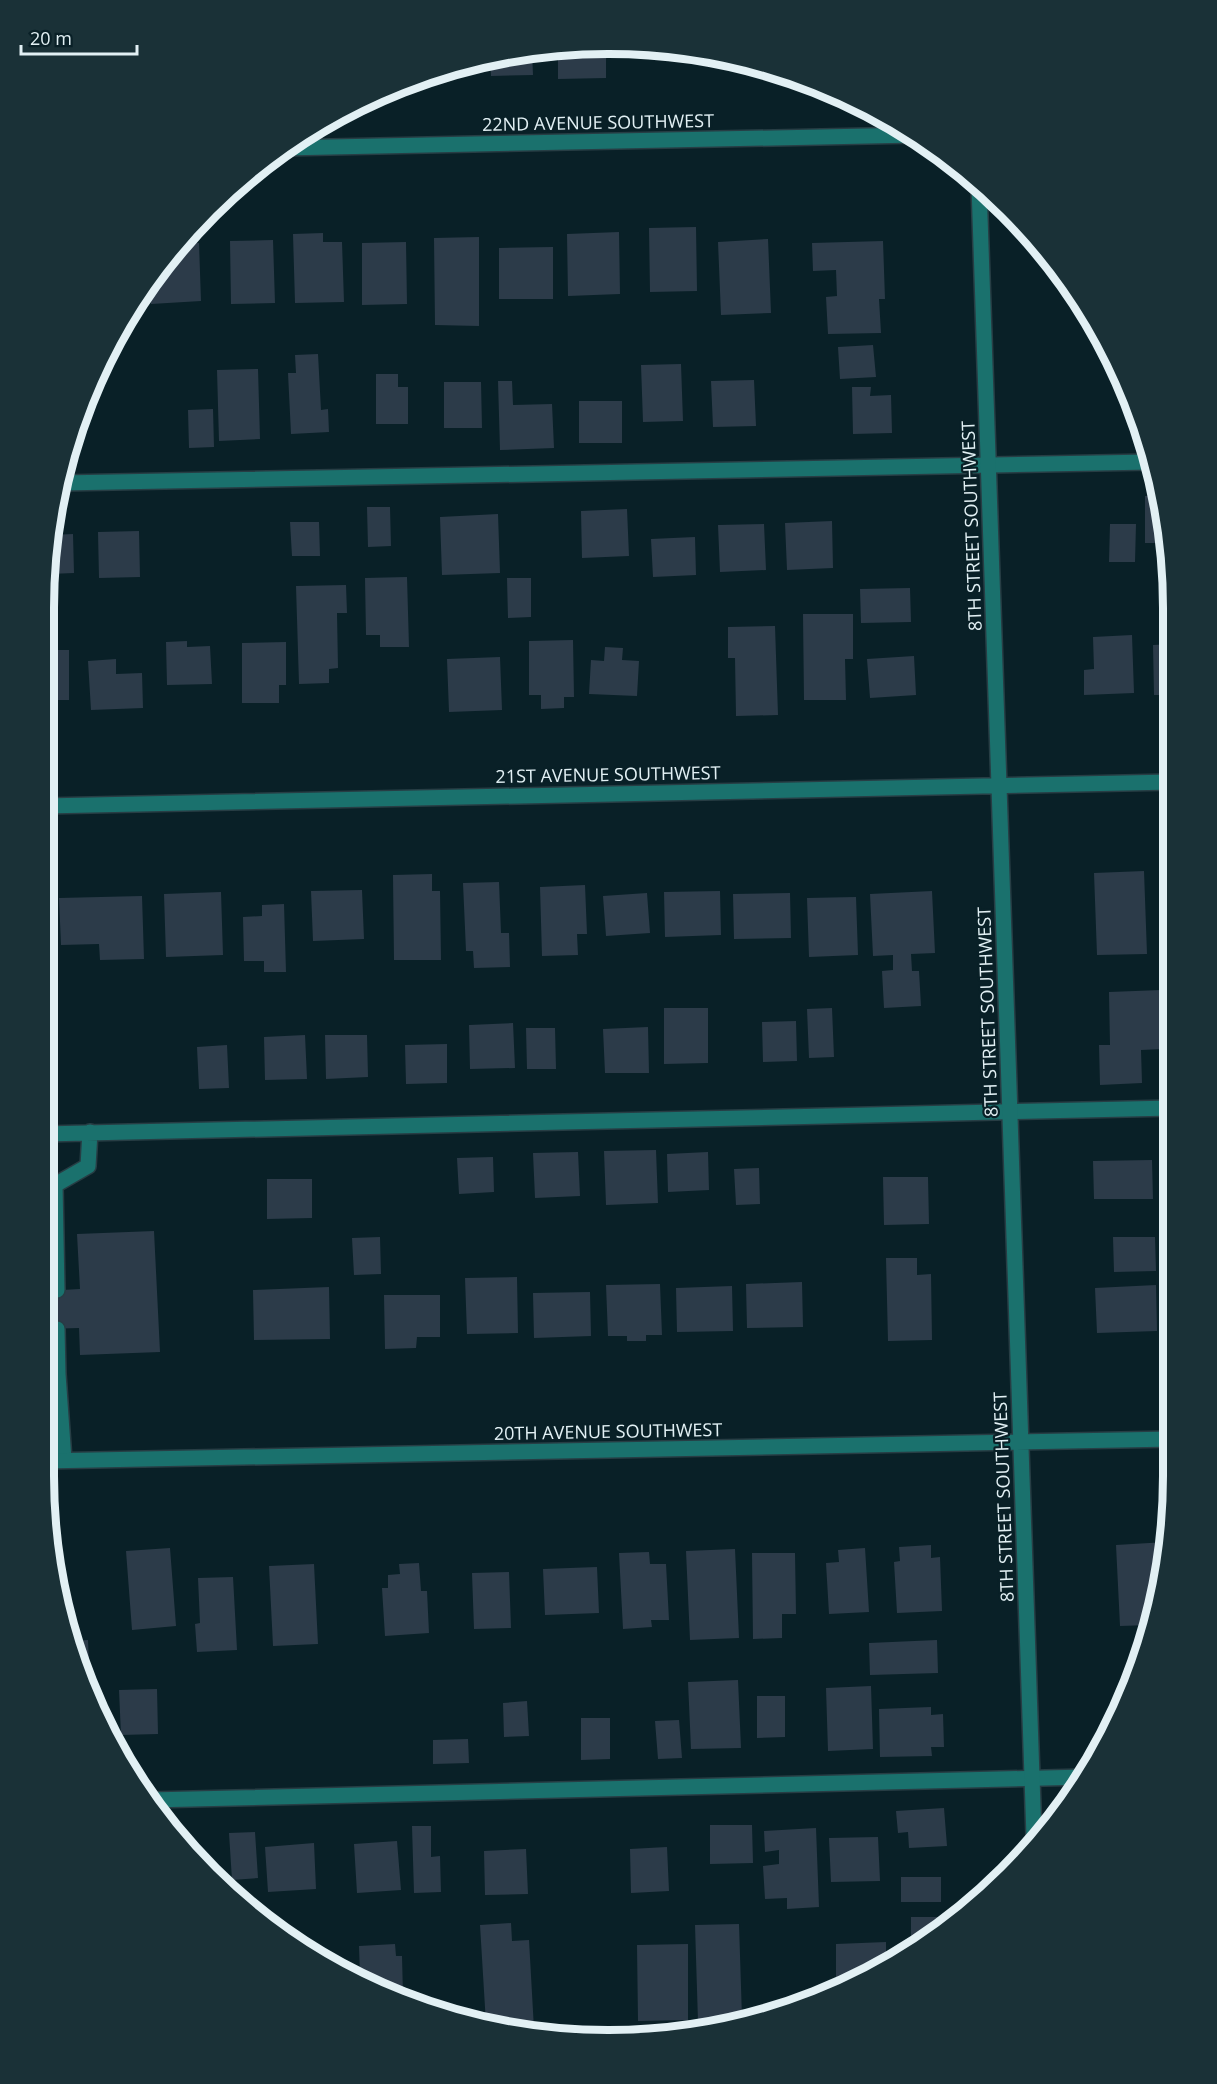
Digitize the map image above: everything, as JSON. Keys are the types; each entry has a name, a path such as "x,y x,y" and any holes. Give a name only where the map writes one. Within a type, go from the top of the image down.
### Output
{"street":[{"name":"22ND AVENUE SOUTHWEST","path":"299,148 898,135"},
{"name":"8TH STREET SOUTHWEST","path":"979,197 1034,1830"},
{"path":"69,483 1143,462"},
{"name":"21ST AVENUE SOUTHWEST","path":"54,806 1163,782"},
{"path":"54,1134 1163,1108"},
{"path":"54,1183 88,1166 90,1132"},
{"path":"54,1245 57,1290"},
{"path":"54,1352 57,1329"},
{"path":"54,1394 64,1460"},
{"name":"20TH AVENUE SOUTHWEST","path":"54,1460 1163,1439"},
{"path":"159,1800 1074,1777"}],"building":[{"path":"606,54 606,78 558,79 558,57"},
{"path":"532,60 533,75 491,76 491,67"},
{"path":"480,70 480,73 465,73"},
{"path":"696,227 697,291 650,292 649,228"},
{"path":"619,232 620,294 568,296 567,234"},
{"path":"323,233 323,242 342,242 344,302 295,303 293,234"},
{"path":"479,237 479,326 435,325 434,238"},
{"path":"768,239 771,313 721,315 718,242"},
{"path":"273,240 275,303 231,304 230,241"},
{"path":"883,241 885,299 879,299 881,333 828,334 826,297 837,296 836,270 813,271 812,243"},
{"path":"406,242 407,304 362,305 362,243"},
{"path":"192,243 199,243 201,301 151,304 151,295"},
{"path":"553,247 553,299 499,299 499,248"},
{"path":"873,345 876,377 840,379 838,347"},
{"path":"318,354 321,410 328,409 329,432 291,434 288,373 296,373 295,355"},
{"path":"681,364 683,421 643,422 641,365"},
{"path":"258,369 260,439 219,441 217,370"},
{"path":"376,374 398,374 398,387 408,387 408,424 376,424"},
{"path":"754,380 756,426 713,427 711,381"},
{"path":"498,381 512,381 513,405 552,404 554,448 500,450"},
{"path":"444,382 481,382 482,428 444,428"},
{"path":"852,387 871,387 870,396 891,395 892,433 853,434"},
{"path":"579,401 622,401 622,443 579,443"},
{"path":"213,409 214,447 189,448 188,410"},
{"path":"1145,496 1151,496 1159,543 1145,543"},
{"path":"367,507 390,507 391,546 368,547"},
{"path":"627,509 629,556 582,558 581,511"},
{"path":"498,514 500,573 442,575 440,517"},
{"path":"832,521 833,568 787,570 785,523"},
{"path":"290,522 319,522 320,556 292,556"},
{"path":"764,524 766,570 720,572 718,525"},
{"path":"1110,524 1136,524 1135,562 1109,562"},
{"path":"139,531 140,577 99,578 98,532"},
{"path":"73,534 74,573 55,574 59,535"},
{"path":"695,537 696,575 653,577 651,539"},
{"path":"407,577 409,647 380,647 380,635 366,635 365,578"},
{"path":"507,578 531,578 531,617 508,618"},
{"path":"346,585 347,613 337,613 338,668 329,669 329,683 299,684 296,586"},
{"path":"910,588 911,622 861,623 860,589"},
{"path":"803,614 853,614 853,659 845,659 846,700 804,700"},
{"path":"775,626 778,715 736,716 735,658 728,658 728,627"},
{"path":"1132,635 1134,693 1084,695 1084,670 1094,669 1093,637"},
{"path":"573,640 574,697 564,697 564,708 541,709 541,695 529,695 529,641"},
{"path":"187,641 187,647 210,646 212,684 167,685 166,642"},
{"path":"286,642 286,685 279,685 279,703 242,703 242,643"},
{"path":"1163,644 1163,695 1154,695 1153,645"},
{"path":"605,647 623,648 622,660 639,661 637,696 589,694 591,660 604,661"},
{"path":"54,650 69,650 69,700 54,700"},
{"path":"914,656 916,695 870,698 867,659"},
{"path":"500,657 502,710 449,712 447,659"},
{"path":"116,659 116,674 142,673 143,708 91,710 88,661"},
{"path":"1144,871 1147,954 1097,955 1094,873"},
{"path":"432,874 432,891 440,891 441,960 394,960 393,875"},
{"path":"499,882 501,933 509,933 510,967 474,968 473,951 466,951 463,883"},
{"path":"585,885 587,934 577,934 578,955 542,956 540,887"},
{"path":"362,890 364,939 313,941 311,891"},
{"path":"720,891 721,935 665,937 664,892"},
{"path":"932,891 935,953 911,954 912,971 919,971 921,1006 884,1008 882,971 893,970 893,955 873,956 870,894"},
{"path":"221,892 223,955 166,957 164,894"},
{"path":"647,893 650,933 606,936 603,896"},
{"path":"790,893 791,938 734,939 733,894"},
{"path":"142,896 144,959 100,960 99,944 61,945 59,898"},
{"path":"856,897 858,955 809,957 807,898"},
{"path":"284,904 286,972 264,972 264,961 244,961 243,917 262,916 262,905"},
{"path":"1161,990 1163,1049 1141,1050 1142,1083 1100,1085 1099,1045 1110,1045 1109,992"},
{"path":"664,1008 708,1008 708,1063 664,1064"},
{"path":"832,1008 834,1057 809,1058 807,1009"},
{"path":"796,1021 797,1061 763,1062 762,1022"},
{"path":"513,1023 515,1068 470,1069 469,1025"},
{"path":"648,1027 649,1073 605,1073 603,1029"},
{"path":"526,1028 555,1028 556,1069 527,1069"},
{"path":"305,1035 307,1079 265,1080 264,1037"},
{"path":"325,1035 367,1035 368,1077 326,1079"},
{"path":"447,1044 447,1083 406,1084 405,1045"},
{"path":"227,1045 229,1088 199,1089 197,1047"},
{"path":"656,1150 658,1203 606,1205 604,1151"},
{"path":"578,1152 580,1196 535,1198 533,1153"},
{"path":"708,1152 709,1190 668,1192 667,1154"},
{"path":"493,1157 494,1192 459,1194 457,1158"},
{"path":"1152,1160 1153,1199 1094,1199 1093,1161"},
{"path":"759,1168 760,1204 736,1205 734,1169"},
{"path":"883,1177 928,1177 929,1224 884,1225"},
{"path":"267,1179 312,1179 312,1218 267,1219"},
{"path":"154,1231 160,1352 80,1355 79,1328 54,1329 54,1290 80,1289 77,1234"},
{"path":"380,1237 381,1274 354,1275 352,1238"},
{"path":"1113,1237 1155,1237 1156,1271 1114,1272"},
{"path":"886,1258 917,1258 917,1275 931,1274 932,1340 888,1341"},
{"path":"517,1277 518,1333 467,1334 465,1278"},
{"path":"802,1282 803,1327 747,1328 746,1284"},
{"path":"660,1284 662,1335 646,1335 646,1341 627,1341 627,1336 608,1336 606,1285"},
{"path":"1156,1285 1157,1331 1097,1333 1095,1288"},
{"path":"732,1286 733,1331 677,1332 676,1288"},
{"path":"329,1287 330,1339 254,1340 253,1290"},
{"path":"590,1292 591,1336 534,1338 533,1293"},
{"path":"384,1295 440,1295 440,1337 417,1337 416,1348 385,1349"},
{"path":"1159,1542 1142,1625 1120,1626 1116,1545"},
{"path":"931,1545 931,1558 940,1557 942,1611 897,1613 894,1562 900,1561 899,1547"},
{"path":"170,1548 176,1626 132,1630 126,1551"},
{"path":"865,1548 869,1612 829,1614 826,1563 839,1562 838,1550"},
{"path":"735,1549 739,1638 690,1640 686,1551"},
{"path":"649,1552 650,1564 666,1564 669,1620 651,1620 652,1627 623,1629 619,1553"},
{"path":"752,1553 795,1553 796,1614 782,1614 782,1638 753,1639"},
{"path":"419,1563 421,1591 427,1591 429,1633 385,1636 382,1588 388,1588 388,1575 400,1574 399,1564"},
{"path":"314,1564 318,1644 273,1646 269,1566"},
{"path":"597,1567 599,1613 545,1615 543,1569"},
{"path":"509,1572 511,1628 474,1629 472,1573"},
{"path":"233,1577 237,1650 197,1652 195,1624 200,1623 198,1578"},
{"path":"88,1640 89,1670 83,1654 79,1641"},
{"path":"937,1640 938,1673 870,1675 869,1643"},
{"path":"738,1680 741,1748 691,1749 688,1682"},
{"path":"871,1686 873,1749 828,1751 826,1688"},
{"path":"157,1689 158,1734 121,1735 119,1690"},
{"path":"757,1696 785,1696 785,1737 757,1738"},
{"path":"527,1701 529,1736 504,1737 503,1703"},
{"path":"931,1707 931,1715 943,1714 944,1747 931,1747 932,1756 880,1757 879,1709"},
{"path":"581,1718 610,1718 610,1759 581,1760"},
{"path":"679,1720 682,1758 658,1759 655,1721"},
{"path":"468,1739 469,1763 433,1764 433,1740"},
{"path":"944,1808 947,1846 909,1848 908,1832 898,1833 896,1811"},
{"path":"710,1825 752,1825 753,1863 710,1864"},
{"path":"412,1826 431,1826 431,1857 440,1856 441,1892 414,1893"},
{"path":"816,1828 819,1907 787,1909 787,1898 765,1899 763,1866 779,1864 779,1850 765,1852 764,1831"},
{"path":"255,1832 258,1878 232,1880 229,1833"},
{"path":"878,1837 880,1881 831,1882 829,1838"},
{"path":"397,1841 401,1890 357,1893 354,1844"},
{"path":"314,1843 316,1889 268,1892 265,1847"},
{"path":"667,1847 669,1891 631,1893 630,1849"},
{"path":"526,1849 528,1894 485,1895 484,1851"},
{"path":"901,1877 941,1877 941,1902 901,1902"},
{"path":"911,1917 943,1917 917,1937 911,1937"},
{"path":"511,1923 512,1941 529,1940 534,2025 485,2016 480,1925"},
{"path":"739,1924 742,2013 698,2022 695,1925"},
{"path":"886,1942 886,1956 836,1981 836,1944"},
{"path":"395,1944 396,1956 402,1956 403,1991 360,1971 359,1946"},
{"path":"688,1944 688,2020 638,2021 637,1945"}]}
